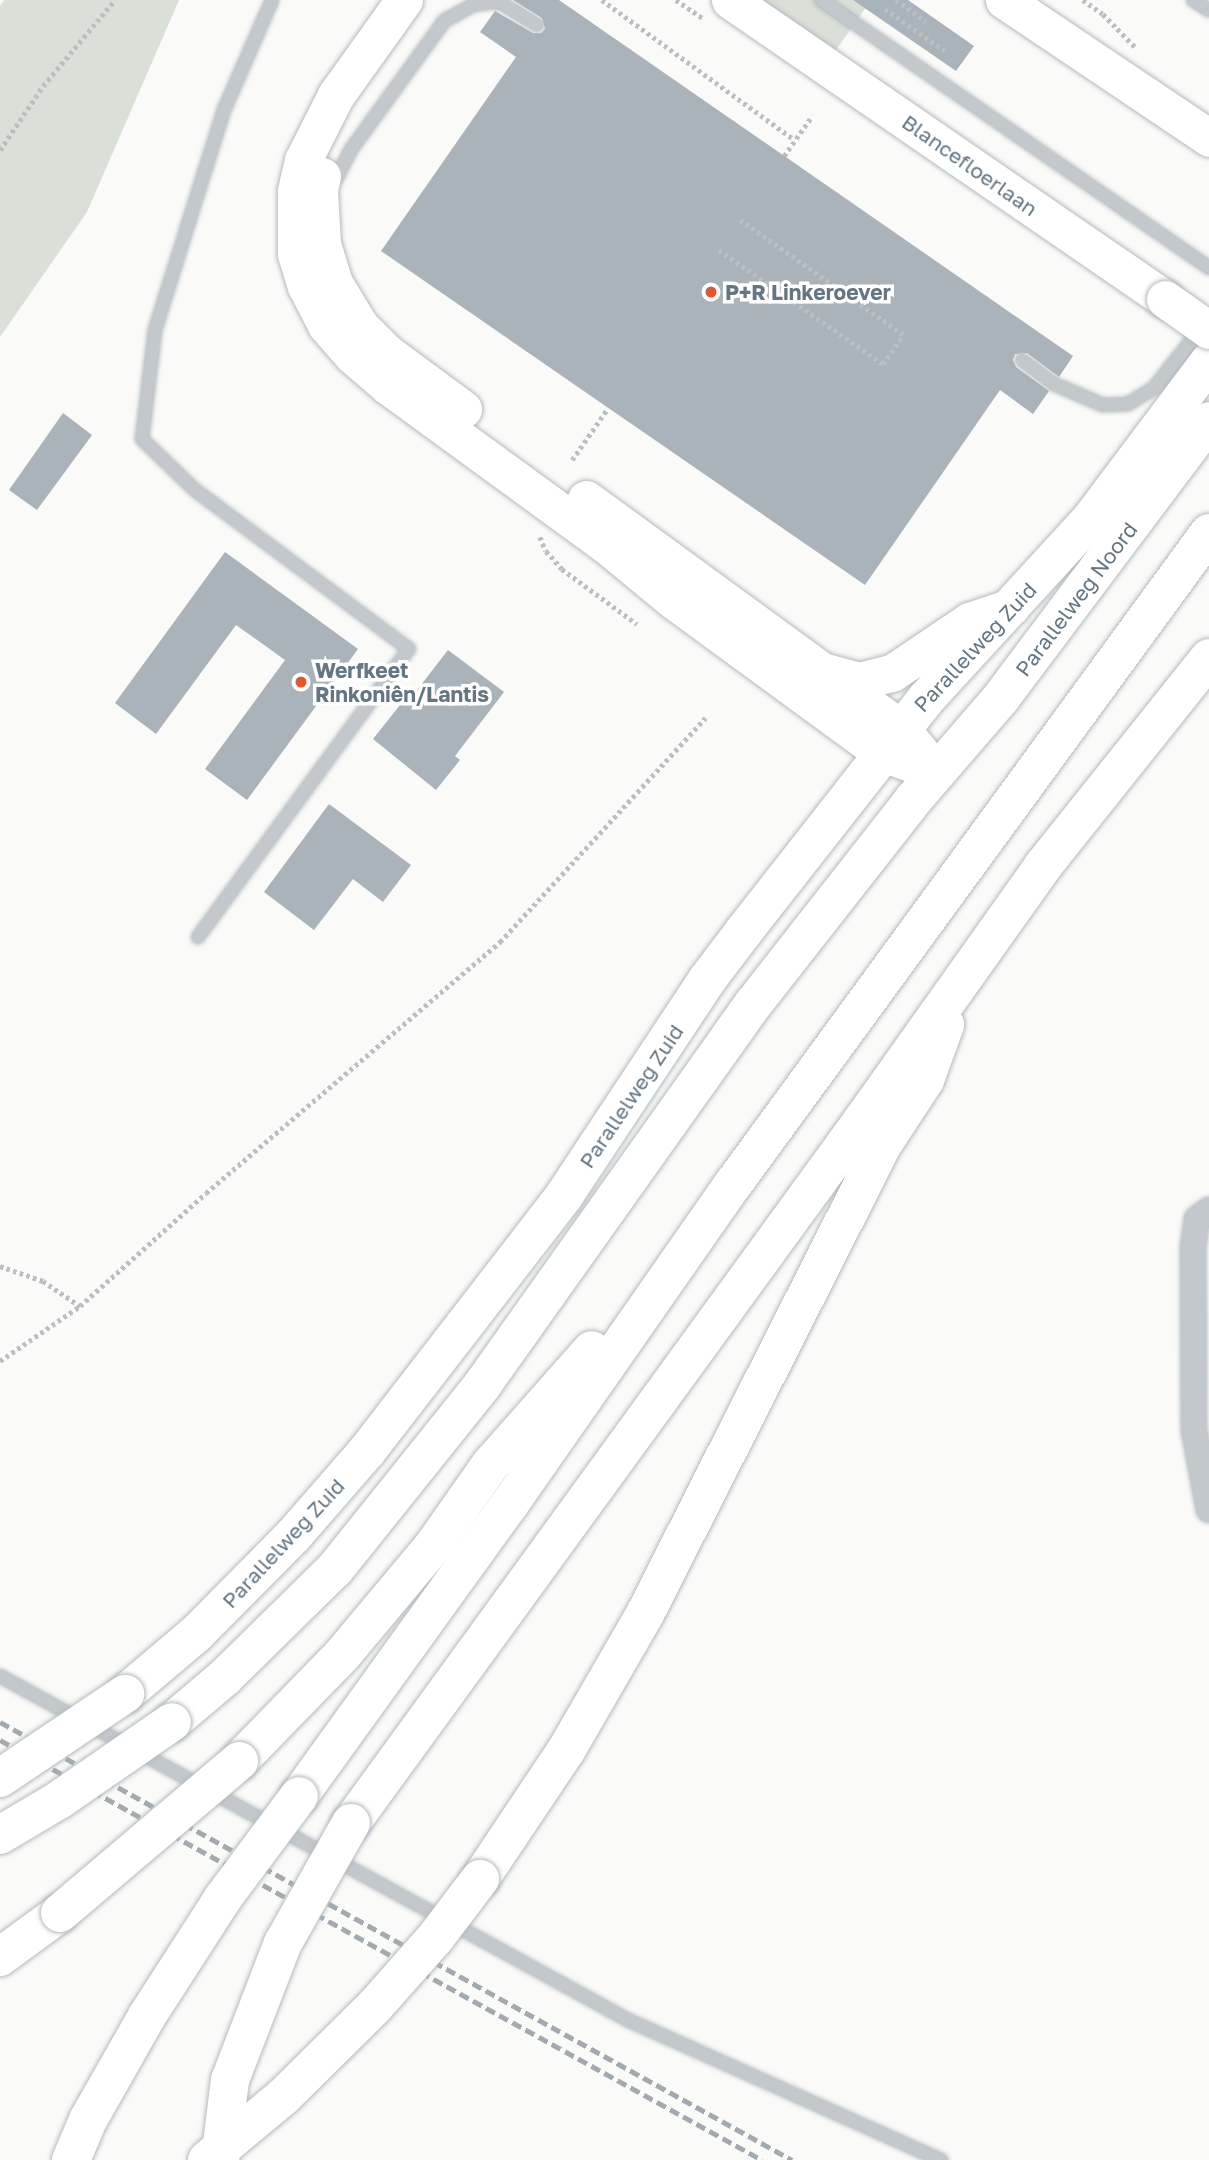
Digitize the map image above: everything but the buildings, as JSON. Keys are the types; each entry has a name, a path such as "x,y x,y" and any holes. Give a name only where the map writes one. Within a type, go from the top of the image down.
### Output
{"highway":[{"name":"Parallelweg Zuid","path":"0,1778 125,1694 197,1633 294,1535 367,1451 564,1196 707,980 892,741 1091,519 1209,362"},
{"name":"Parallelweg Noord","path":"937,772 1001,698 1209,421"},
{"path":"71,2160 88,2120 147,2016 223,1898 509,1505 734,1183 1209,533"},
{"path":"220,2160 230,2080 278,1956 351,1823 1043,866 1209,658"},
{"path":"0,1835 59,1800 172,1722 225,1677 335,1569 483,1384 754,1003 937,772"},
{"path":"207,2160 284,2096 375,2006 436,1937 480,1879 567,1749 646,1612 883,1144 925,1080 962,979"},
{"path":"0,1957 60,1913 239,1761 343,1654 434,1545 491,1464 734,1183"}],"main road":[{"path":"404,0 336,95 303,160 296,191 296,254 306,286 326,325 352,355 388,386 594,535 673,600 937,772"},
{"path":"428,0 356,99 325,158 319,190 320,225 334,283 360,326 386,352 825,672 892,741"},
{"name":"Blancefloerlaan","path":"730,0 1209,330"},
{"path":"1004,0 1209,138"},
{"path":"1034,0 1054,26 1084,54"},
{"path":"825,672 859,681 892,673 969,621 1011,607"}],"street":[{"path":"1209,1210 1197,1219 1193,1249 1201,1434 1209,1510"}],"lane":[{"path":"198,937 409,649 196,491 142,439 155,330 224,110 272,0"},
{"path":"821,0 1209,268"},
{"path":"1193,0 1209,10"},
{"path":"320,225 334,183 351,151 444,21 473,5 491,2 501,3 537,25"},
{"path":"1022,360 1054,384 1103,405 1128,404 1154,388 1209,317"},
{"path":"0,1676 618,2014 941,2160"}],"path":[{"path":"0,150 43,86 115,0"},
{"path":"601,0 795,140"},
{"path":"896,0 926,21"},
{"path":"885,9 945,51"},
{"path":"784,156 812,116"},
{"path":"719,250 883,364 903,335 740,220"},
{"path":"572,460 608,408"},
{"path":"538,531 545,551 562,569 637,624"},
{"path":"0,1361 80,1306 206,1193 500,942 705,718"},
{"path":"0,1266 43,1281 80,1306"}],"shaded area":[{"path":"4,0 179,0 87,212 0,337 0,6"},
{"path":"763,0 871,0 836,50"}],"railway":[{"path":"0,1722 792,2160"},
{"path":"0,1740 762,2160"}],"place":[{"name":"P+R Linkeroever","path":"711,292"},
{"name":"Werfkeet Rinkoniên/Lantis","path":"301,682"}]}
